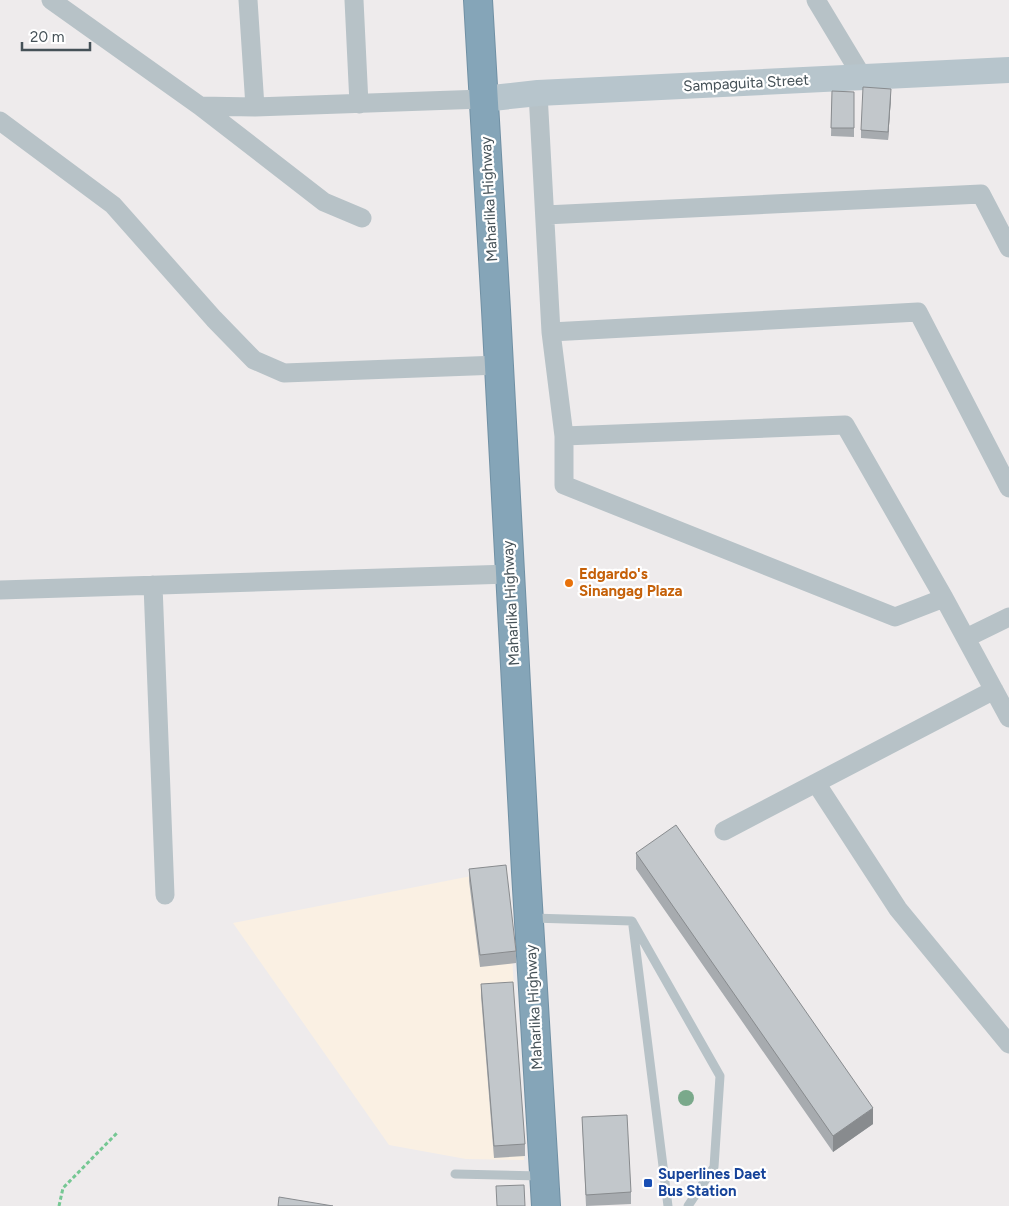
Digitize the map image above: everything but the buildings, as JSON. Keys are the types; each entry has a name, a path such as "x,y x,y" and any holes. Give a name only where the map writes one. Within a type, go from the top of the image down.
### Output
{"highway":[{"name":"Maharlika Highway","path":"478,0 546,1206"}],"street":[{"path":"51,0 200,106 324,202 362,218"},
{"path":"248,0 255,107"},
{"path":"354,0 359,104"},
{"path":"816,0 863,78"},
{"name":"Sampaguita Street","path":"483,99 538,93 1009,70"},
{"path":"538,93 551,332 564,436 564,485 895,617 944,598"},
{"path":"200,106 255,107 483,99"},
{"path":"0,121 113,205 254,360 284,373 499,365"},
{"path":"545,215 981,194 1009,248"},
{"path":"551,332 918,312 1009,488"},
{"path":"564,436 845,425 944,598 1009,718"},
{"path":"0,590 510,574"},
{"path":"153,585 165,895"},
{"path":"966,638 1009,617"},
{"path":"724,831 994,690"},
{"path":"816,783 898,910 1009,1044"}],"lane":[{"path":"529,918 632,921"},
{"path":"632,921 668,1206"},
{"path":"632,921 720,1076 714,1167 688,1206"},
{"path":"456,1174 544,1176"}],"path":[{"path":"58,1206 63,1188 116,1133"}],"shaded area":[{"path":"507,869 524,1160 466,1159 389,1145 233,923"}],"place":[{"name":"Edgardo's Sinangag Plaza","path":"569,583"},
{"name":"Superlines Daet Bus Station","path":"648,1183"}]}
